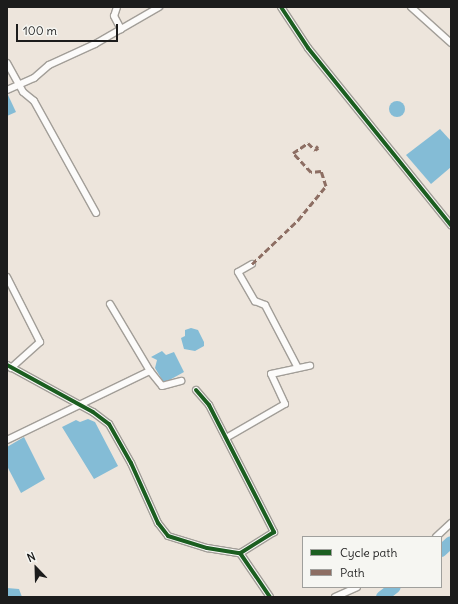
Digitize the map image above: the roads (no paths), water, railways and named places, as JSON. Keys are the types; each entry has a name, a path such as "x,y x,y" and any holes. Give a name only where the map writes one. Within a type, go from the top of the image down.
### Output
{"street":[{"path":"117,7 114,16 121,29"},
{"path":"7,90 34,78 49,65 121,29 159,7"},
{"path":"281,7 308,48 451,225"},
{"path":"411,7 451,43"},
{"path":"7,63 23,92 34,100 96,213"},
{"path":"252,264 238,272 255,301 266,305 298,368"},
{"path":"7,276 40,342 9,366 81,406 109,424 131,463 158,523 168,536 207,548 240,553 274,532 209,405 196,390"},
{"path":"110,304 150,371 162,386 181,381"},
{"path":"226,438 285,404 271,374 310,366"},
{"path":"7,440 36,424 81,406 150,371"},
{"path":"437,536 451,523"},
{"path":"240,553 270,597"},
{"path":"335,597 355,588"}],"water":[{"path":"8,95 16,112 7,116 7,96"},
{"path":"397,101 403,103 405,109 403,115 397,117 391,115 389,109 391,103"},
{"path":"440,129 451,141 451,167 431,184 406,155"},
{"path":"191,328 198,330 204,342 204,346 195,351 184,349 181,338 185,336 185,330"},
{"path":"162,351 166,355 174,352 184,372 164,383 155,368 157,360 151,357"},
{"path":"88,419 95,422 118,466 94,479 62,427 76,420 80,422"},
{"path":"24,437 45,479 21,493 7,466 7,447"},
{"path":"7,588 19,589 22,597 7,597"}],"waterway":[{"path":"442,550 451,542"},
{"path":"382,597 394,588"}]}
